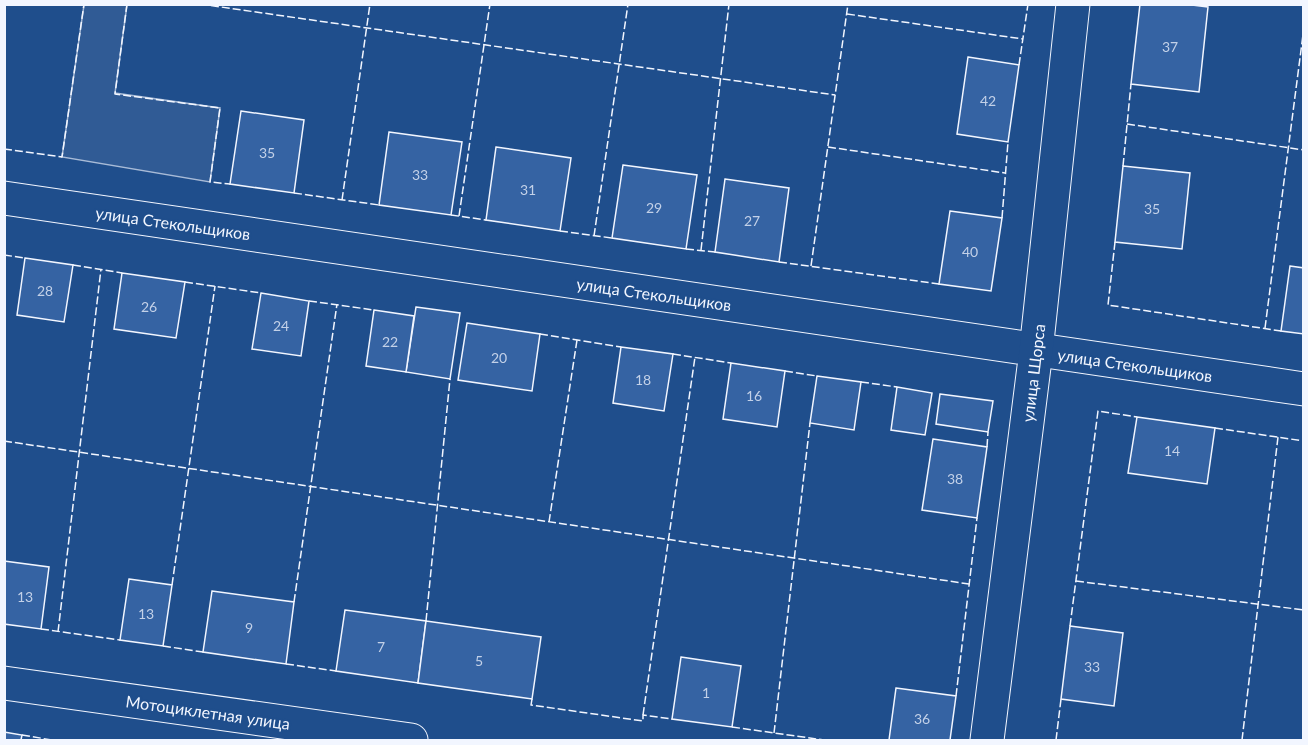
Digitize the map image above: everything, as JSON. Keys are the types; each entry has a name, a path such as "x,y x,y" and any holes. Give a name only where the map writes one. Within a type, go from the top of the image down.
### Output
{"street":[{"name":"улица Щорса","path":"987,741 1036,351 1073,4"},
{"name":"улица Стекольщиков","path":"4,198 1304,389"},
{"name":"Мотоциклетная улица","path":"4,683 411,741"}],"shaded area":[{"path":"84,5 127,5 115,93 220,108 210,182 62,157"}],"building":[{"path":"1140,4 1184,4 1208,7 1199,92 1131,84"},
{"path":"968,57 1019,65 1008,142 957,134"},
{"path":"241,111 304,120 294,193 230,184"},
{"path":"389,132 462,142 451,215 379,205"},
{"path":"496,147 571,158 560,231 486,220"},
{"path":"623,165 697,175 686,249 612,238"},
{"path":"1123,166 1190,173 1182,249 1115,242"},
{"path":"725,179 789,188 779,262 715,252"},
{"path":"950,211 1002,218 991,291 939,284"},
{"path":"25,258 73,265 64,322 17,315"},
{"path":"1290,266 1304,268 1304,334 1281,331"},
{"path":"122,273 185,282 176,338 114,329"},
{"path":"261,293 309,301 301,356 252,349"},
{"path":"416,307 460,313 450,379 406,372"},
{"path":"374,310 414,316 406,372 366,366"},
{"path":"467,323 540,334 532,391 458,380"},
{"path":"621,347 673,354 664,411 613,403"},
{"path":"731,363 785,371 777,427 723,419"},
{"path":"817,376 861,382 854,430 810,423"},
{"path":"897,387 932,393 925,435 891,430"},
{"path":"940,394 993,401 988,432 936,424"},
{"path":"1137,417 1215,428 1207,484 1128,473"},
{"path":"933,439 987,447 977,518 922,510"},
{"path":"4,561 49,567 41,629 4,624"},
{"path":"129,579 172,585 163,646 120,640"},
{"path":"212,591 294,602 286,664 203,652"},
{"path":"345,610 426,621 418,683 336,671"},
{"path":"426,621 541,637 532,699 418,683"},
{"path":"1070,626 1123,633 1114,706 1061,699"},
{"path":"681,657 741,666 732,727 672,719"},
{"path":"896,688 956,696 950,740 889,740"},
{"path":"4,732 22,735 21,740 4,740"}],"fence":[{"path":"4,149 62,157 84,4"},
{"path":"127,4 115,94 220,108 210,182 230,184"},
{"path":"200,4 835,95"},
{"path":"342,200 370,4"},
{"path":"459,216 490,4"},
{"path":"594,236 628,4"},
{"path":"701,250 729,4"},
{"path":"811,266 848,4"},
{"path":"1019,65 1028,4"},
{"path":"847,14 1023,39"},
{"path":"1265,328 1304,27"},
{"path":"1123,166 1131,84"},
{"path":"1127,124 1304,150"},
{"path":"1002,218 1008,142"},
{"path":"828,147 1005,173"},
{"path":"294,193 379,205"},
{"path":"451,215 486,220"},
{"path":"560,231 612,238"},
{"path":"1115,242 1108,305 1281,331"},
{"path":"686,249 715,252"},
{"path":"4,255 25,258"},
{"path":"779,262 939,284"},
{"path":"73,265 122,273"},
{"path":"58,632 101,269"},
{"path":"185,282 261,293"},
{"path":"172,585 215,286"},
{"path":"309,301 374,310"},
{"path":"294,602 337,304"},
{"path":"540,334 621,347"},
{"path":"549,522 577,340"},
{"path":"673,354 731,363"},
{"path":"643,715 695,357"},
{"path":"785,371 817,376"},
{"path":"426,621 450,379"},
{"path":"861,382 897,387"},
{"path":"1070,626 1098,411 1137,417"},
{"path":"774,733 810,423"},
{"path":"1215,428 1304,441"},
{"path":"987,447 988,432"},
{"path":"1242,740 1278,437"},
{"path":"4,441 969,584"},
{"path":"956,696 977,518"},
{"path":"1076,581 1304,610"},
{"path":"41,629 120,640"},
{"path":"163,646 203,652"},
{"path":"286,664 336,671"},
{"path":"532,699 531,705 643,721 643,715 672,719"},
{"path":"1056,740 1061,699"},
{"path":"732,727 824,740"},
{"path":"22,735 52,740"}]}
